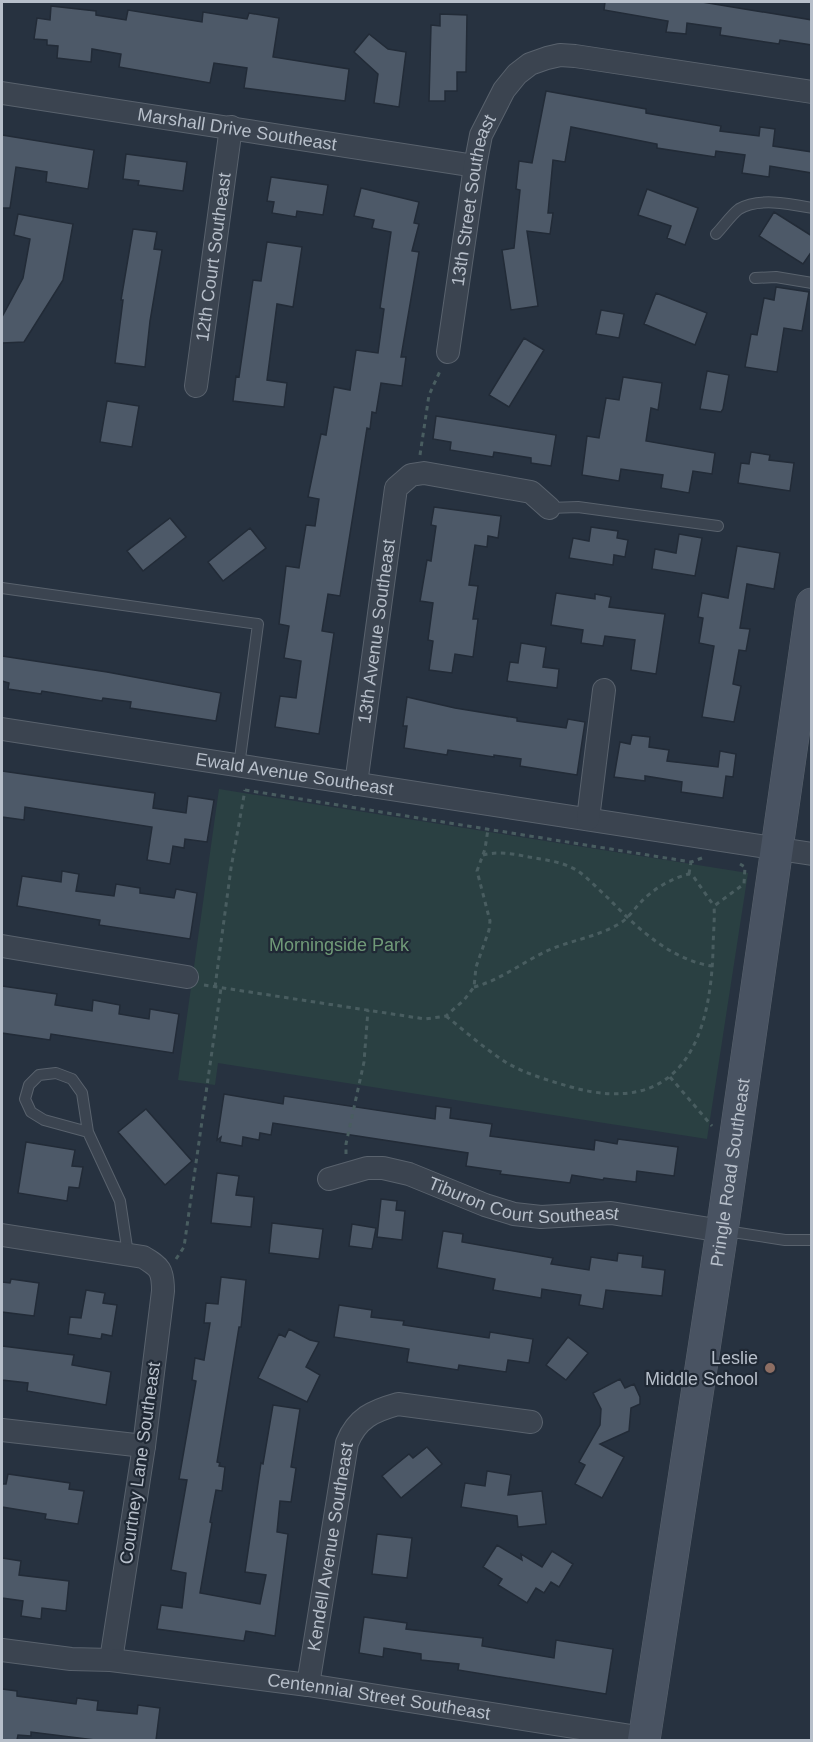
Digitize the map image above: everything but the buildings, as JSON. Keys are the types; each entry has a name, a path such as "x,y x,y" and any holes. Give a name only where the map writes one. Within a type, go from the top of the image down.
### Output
{"main road":[{"name":"Pringle Road Southeast","path":"644,1739 722,1231 812,604"}],"street":[{"name":"13th Street Southeast","path":"448,352 481,135 504,90 517,74 530,64 560,55 575,56 812,92"},
{"name":"Marshall Drive Southeast","path":"2,93 475,166"},
{"name":"12th Court Southeast","path":"196,386 231,128"},
{"path":"410,477 424,473 531,492 549,508"},
{"name":"13th Avenue Southeast","path":"356,784 396,488 410,477"},
{"path":"588,819 604,690"},
{"name":"Ewald Avenue Southeast","path":"2,729 812,854"},
{"path":"2,946 187,976"},
{"name":"Tiburon Court Southeast","path":"337,1177 367,1168 383,1168 409,1174 514,1214 541,1217 611,1213 722,1231"},
{"path":"2,1235 128,1254 143,1257 158,1266"},
{"name":"Courtney Lane Southeast","path":"111,1660 144,1446 163,1291 163,1276 158,1266"},
{"name":"Kendell Avenue Southeast","path":"308,1685 347,1443 353,1429 379,1409 398,1404 531,1422"},
{"path":"2,1430 144,1446"},
{"name":"Centennial Street Southeast","path":"2,1650 71,1659 111,1660 308,1685 644,1739"}],"lane":[{"path":"716,234 740,209 754,204 774,202 812,208"},
{"path":"755,278 766,276 812,283"},
{"path":"549,508 578,507 718,526"},
{"path":"2,588 258,624 239,766"},
{"path":"88,1132 44,1120 31,1112 25,1099 29,1085 39,1075 56,1073 72,1079 82,1093 88,1132 120,1201 128,1254"},
{"path":"722,1231 785,1240 812,1240"}],"path":[{"path":"410,477 429,395 448,352"},
{"path":"215,987 231,868 245,789 691,862 710,857"},
{"path":"187,976 195,984 424,1019 446,1016 464,1000 474,987 476,968 489,930 490,921 477,871 483,855 488,828"},
{"path":"483,855 491,853 516,855 570,867 587,879 628,918 667,948 692,960 712,966"},
{"path":"446,1016 473,1039 509,1064 572,1087 618,1095 662,1084 691,1050 702,1027 711,991 714,906 689,874 691,862"},
{"path":"714,906 744,884 745,867 738,863"},
{"path":"474,987 488,983 528,960 613,927 628,918 651,894 669,881 689,874"},
{"path":"158,1266 176,1259 183,1247 221,988"},
{"path":"337,1177 364,1062 368,1010"},
{"path":"670,1077 716,1129"}],"green space":[{"name":"Morningside Park","path":"219,789 748,873 707,1139 218,1063 215,1085 178,1080"}],"place":[{"name":"Leslie Middle School","path":"770,1368"}]}
